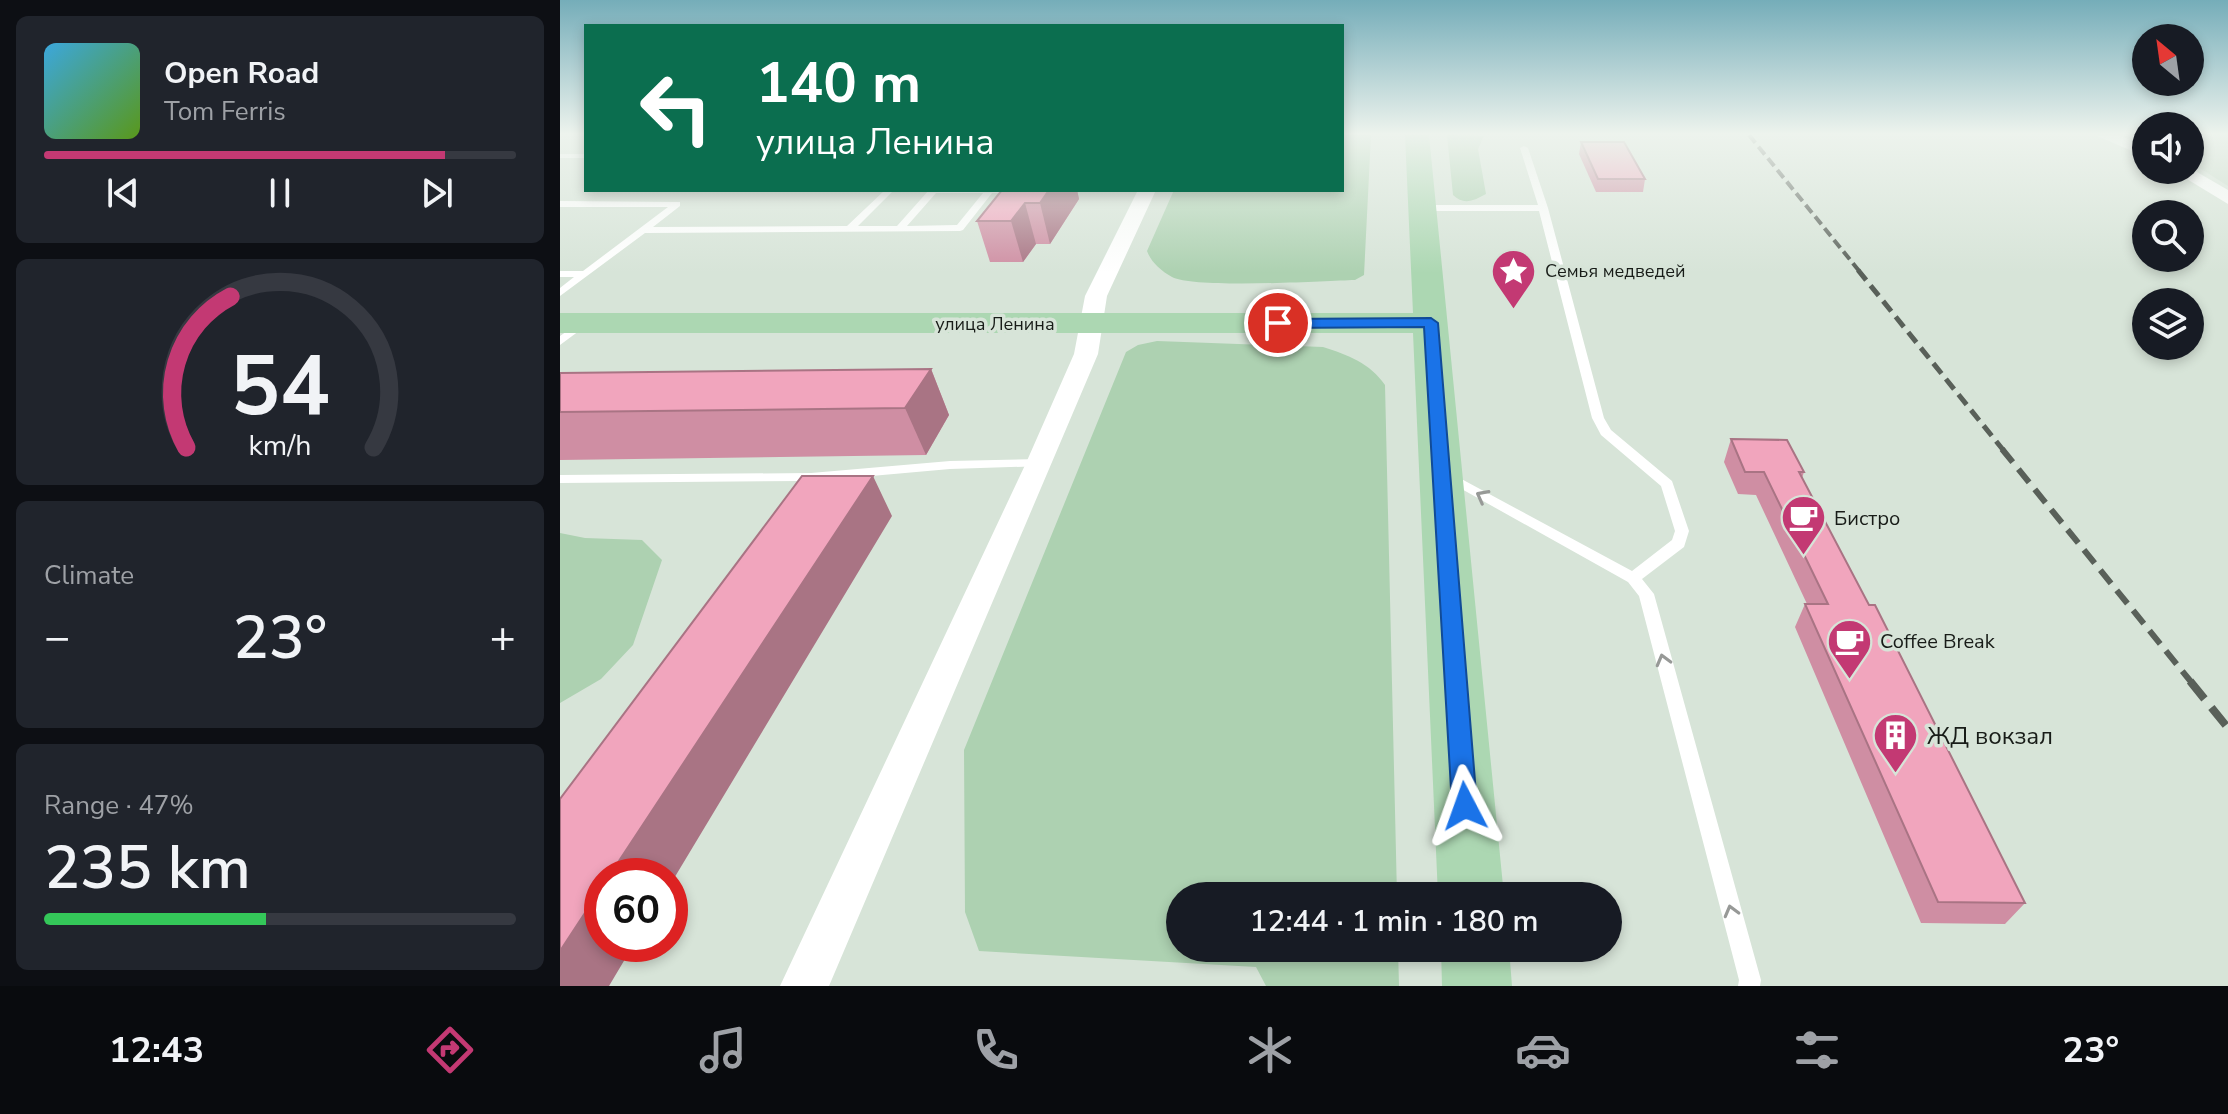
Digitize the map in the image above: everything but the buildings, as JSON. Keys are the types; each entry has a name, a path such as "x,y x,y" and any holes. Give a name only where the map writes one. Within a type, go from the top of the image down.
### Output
{"main road":[{"path":"1420,181 1470,882"},
{"name":"улица Ленина","path":"568,329 1431,323"},
{"path":"1476,962 1477,986"}],"street":[{"path":"2204,184 2228,198"},
{"path":"804,986 1040,463 1086,354 1096,296 1146,192"}],"lane":[{"path":"1534,181 1598,418 1606,432 1667,484 1682,531 1679,543 1633,578"},
{"path":"851,227 888,192"},
{"path":"900,228 932,192"},
{"path":"644,230 960,228 988,192"},
{"path":"560,204 677,204 560,293"},
{"path":"1422,208 1543,208"},
{"path":"560,274 585,274"},
{"path":"560,479 811,477 950,465 1040,463"},
{"path":"1442,474 1633,578 1646,594 1750,980 1749,986"},
{"path":"791,503 811,477"}],"green space":[{"path":"1344,181 1369,181 1364,275 1355,280 1260,283 1186,281 1160,269 1147,251 1173,192 1344,192"},
{"path":"1452,181 1484,181 1486,194 1474,200 1465,201 1453,195"},
{"path":"1157,341 1323,347 1365,365 1385,385 1397,882 1166,882 1166,962 979,951 965,912 964,750 1126,352 1138,345"},
{"path":"560,533 585,538 642,540 662,560 633,645 601,679 560,703"},
{"path":"1169,962 1398,962 1399,986 1266,986 1256,967"}],"railway":[{"path":"1786,181 1860,272"},
{"path":"1858,270 2004,451"},
{"path":"2002,449 2192,683"},
{"path":"2190,681 2228,728"}],"place":[{"name":"Семья медведей","path":"1514,310"},
{"name":"Бистро","path":"1803,557"},
{"name":"Coffee Break","path":"1849,680"},
{"name":"ЖД вокзал","path":"1896,775"}],"route":[{"path":"1278,323 1431,323 1465,806"}]}
